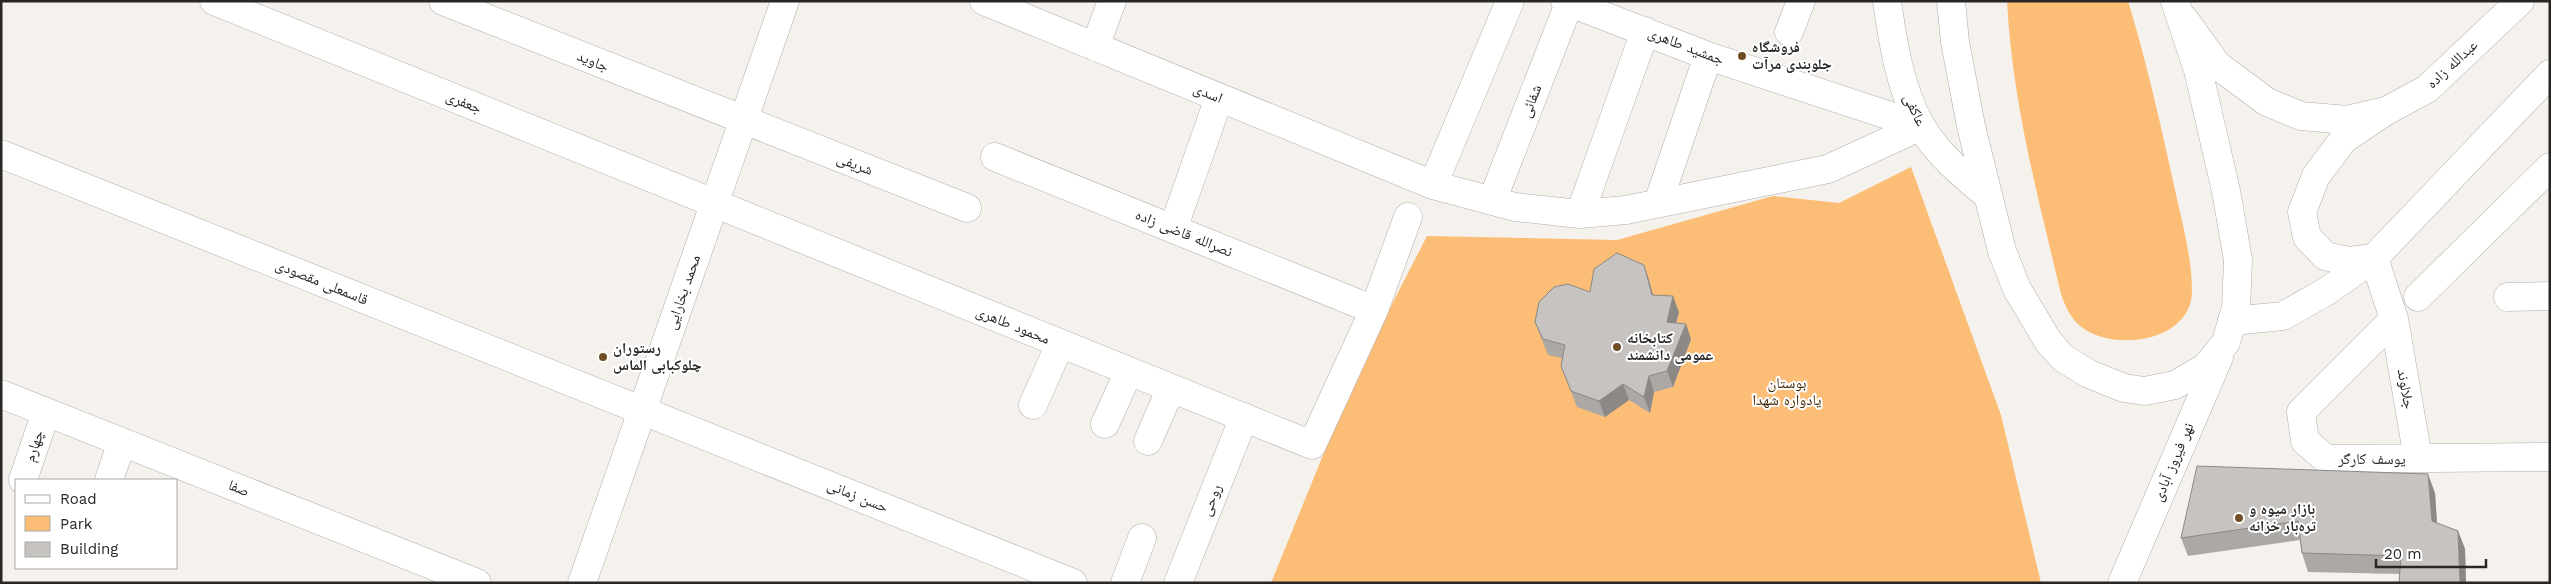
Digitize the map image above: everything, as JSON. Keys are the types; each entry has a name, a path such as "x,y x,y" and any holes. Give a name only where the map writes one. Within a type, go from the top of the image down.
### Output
{"street":[{"name":"جعفری","path":"214,1 714,204"},
{"name":"جاوید","path":"443,1 743,121"},
{"name":"محمد بخارایی","path":"582,583 785,1"},
{"name":"اسدی","path":"984,1 1433,185 1515,207 1580,214 1626,210 1828,169 1921,126"},
{"path":"1095,47 1112,1"},
{"path":"1433,185 1510,1"},
{"path":"1789,32 1801,1"},
{"name":"عاکفی","path":"1887,1 1902,82 1921,126 1951,164 1987,195"},
{"path":"1951,1 1955,42 1970,126 2002,250 2017,289 2048,341 2063,358 2089,374 2124,388 2145,391 2175,385 2206,367 2229,332 2283,316 2327,291 2374,258 2550,74"},
{"name":"عبدالله زاده","path":"2177,6 2217,65 2267,102 2301,116 2347,120 2386,111 2427,89 2520,1"},
{"name":"جمشید طاهری","path":"1568,2 1645,30 1708,56 1921,126"},
{"name":"شفائی","path":"1492,201 1568,2"},
{"name":"نهر فیروز آبادی","path":"2122,583 2229,332 2236,308 2238,260 2226,191 2198,70 2177,6"},
{"path":"1580,214 1645,30"},
{"path":"1658,203 1708,56"},
{"path":"1173,229 1219,98"},
{"path":"2374,258 2349,261 2325,256 2308,237 2302,212 2316,176 2343,140 2386,111"},
{"name":"شریفی","path":"743,121 967,208"},
{"name":"قاسمعلی مقصودی","path":"1,154 642,410"},
{"name":"نصرالله قاضی زاده","path":"995,156 1374,310"},
{"path":"2418,297 2550,167"},
{"name":"محمود طاهری","path":"714,204 1312,445 1374,310"},
{"path":"1374,310 1408,217"},
{"path":"2374,258 2394,319"},
{"path":"2508,297 2550,296"},
{"name":"یوسف کارگر","path":"2394,319 2301,412 2305,441 2326,459 2550,457"},
{"name":"جلالوند","path":"2394,319 2418,458"},
{"path":"1033,405 1060,344"},
{"path":"1105,424 1129,371"},
{"path":"1148,441 1171,388"},
{"name":"صفا","path":"1,394 461,580"},
{"name":"حسن زمانی","path":"642,410 1073,583"},
{"name":"چهارم","path":"23,479 46,412"},
{"name":"روحی","path":"1178,583 1244,417"},
{"path":"109,479 122,442"},
{"path":"1125,583 1142,538"}],"green space":[{"path":"2007,1 2128,1 2159,118 2192,278 2189,308 2179,322 2165,332 2148,338 2130,340 2111,339 2094,334 2080,326 2066,307 2061,294 2027,149 2014,75"},
{"name":"بوستان یادواره شهدا","path":"1911,167 2001,415 2041,583 1271,583 1356,374 1427,236 1617,240 1773,196 1839,203"}],"building":[{"name":"کتابخانه عمومی دانشمند","path":"1617,253 1644,265 1652,295 1673,296 1667,322 1686,324 1667,371 1649,376 1644,397 1623,384 1599,401 1571,391 1561,366 1565,345 1543,339 1535,322 1539,302 1554,287 1568,284 1590,292 1594,269"},
{"path":"2197,466 2428,474 2432,521 2458,531 2460,583 2399,583 2401,556 2302,553 2298,521 2181,538"}],"place":[{"name":"فروشگاه جلوبندی مرآت","path":"1742,56"},
{"name":"کتابخانه عمومی دانشمند","path":"1617,347"},
{"name":"رستوران چلوکبابی الماس","path":"603,357"},
{"name":"بازار میوه و تره‌بار خزانه","path":"2239,518"}]}
